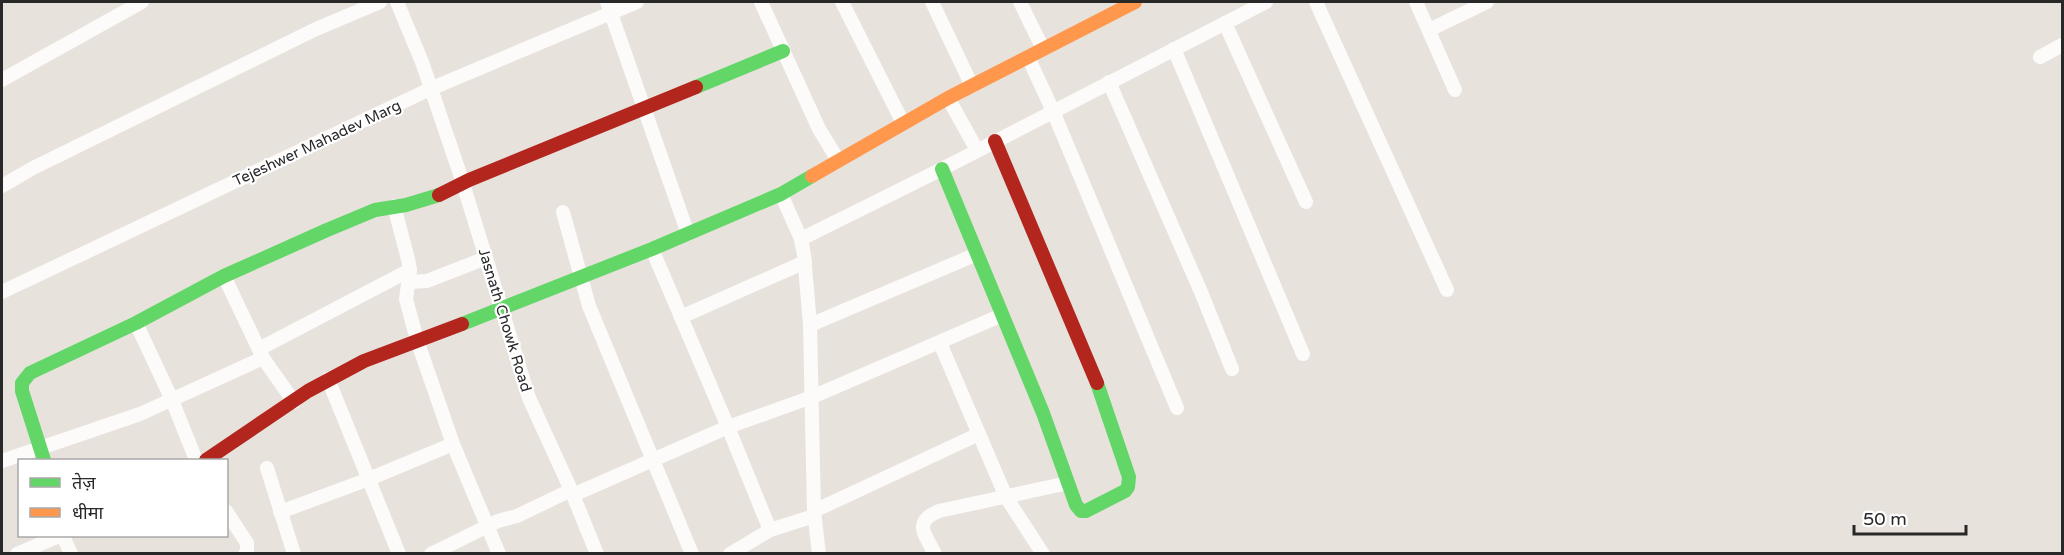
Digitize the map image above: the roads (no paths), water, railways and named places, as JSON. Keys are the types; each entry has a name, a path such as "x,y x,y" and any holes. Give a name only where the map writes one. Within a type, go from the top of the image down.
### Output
{"street":[{"path":"2,80 141,2"},
{"path":"2,186 316,29 380,2"},
{"name":"Jasnath Chowk Road","path":"398,2 463,183 529,398 571,490 517,516 487,526 431,554"},
{"name":"Tejeshwer Mahadev Marg","path":"2,292 430,89 609,7 637,2"},
{"path":"761,2 819,129 838,160"},
{"path":"842,2 903,123"},
{"path":"932,2 972,86"},
{"path":"1020,2 1043,49"},
{"path":"208,459 328,379 364,361 652,249 781,194 948,98 1135,2"},
{"path":"801,239 1266,2"},
{"path":"1316,2 1447,290"},
{"path":"1416,2 1455,90"},
{"path":"1429,30 1487,2"},
{"path":"609,7 688,234"},
{"path":"1225,23 1306,202"},
{"path":"2040,57 2062,45"},
{"path":"1174,49 1303,354"},
{"path":"42,455 22,391 22,383 30,373 136,323 224,276 375,210 440,195 463,183 783,51"},
{"path":"1028,57 1053,111 1177,408"},
{"path":"1109,82 1201,291 1232,369"},
{"path":"948,98 977,150"},
{"path":"942,169 1043,413 1078,508 1086,511 1125,491 1130,482 1096,379 995,141"},
{"path":"781,194 801,239 805,262 810,325 814,514 819,554"},
{"path":"394,206 408,260 409,276 406,299 417,340 453,444 499,554"},
{"path":"562,212 589,306 692,554"},
{"path":"652,249 770,530"},
{"path":"810,325 977,254"},
{"path":"2,461 42,455 172,400 409,276 427,281 486,258"},
{"path":"681,317 805,262"},
{"path":"224,276 261,354 294,402"},
{"path":"597,554 573,495 728,427 812,397 1002,315"},
{"path":"136,323 172,400 196,459"},
{"path":"940,343 1006,497 1043,554"},
{"path":"328,379 399,554"},
{"path":"730,554 770,530 814,514 979,434"},
{"path":"280,512 369,479 453,444"},
{"path":"267,468 294,554"},
{"path":"936,554 923,526 923,520 927,516 939,511 1068,483"},
{"path":"228,514 247,543 245,554"},
{"path":"17,554 59,537"},
{"path":"62,537 71,554"}]}
